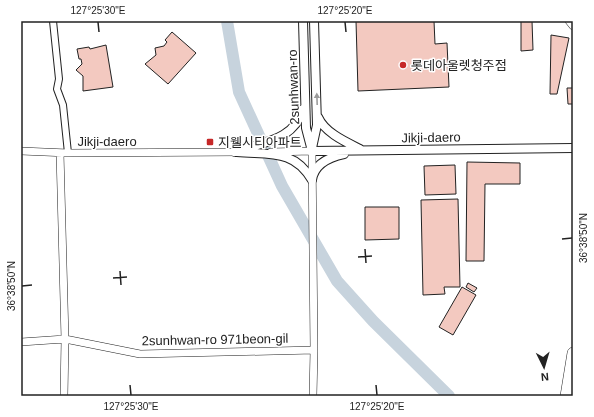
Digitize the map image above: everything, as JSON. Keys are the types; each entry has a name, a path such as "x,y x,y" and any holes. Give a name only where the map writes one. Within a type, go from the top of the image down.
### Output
{"highway":[{"path":"566,396 573,353"}],"main road":[{"name":"2sunhwan-ro","path":"303,21 306,128 312,151"},
{"name":"2sunhwan-ro","path":"312,151 317,125 314,21"},
{"path":"239,152 286,134 295,127 301,118 305,103"},
{"path":"317,114 323,125 330,131 363,150"},
{"name":"Jikji-daero","path":"312,151 573,148"},
{"path":"312,181 316,168 329,159 363,150"},
{"path":"239,152 287,154 298,162 312,181"}],"street":[{"path":"53,21 59,79 57,89 63,105 64,396"},
{"path":"569,21 573,26"},
{"name":"Jikji-daero","path":"21,151 64,153 239,152"},
{"name":"Jikji-daero","path":"287,154 312,151"},
{"name":"2sunhwan-ro","path":"312,151 314,350"},
{"name":"2sunhwan-ro 971beon-gil","path":"21,342 65,340 140,354 314,350"},
{"path":"313,396 314,350"}],"building":[{"name":"롯데아울렛청주점","path":"356,21 434,21 435,44 447,43 449,87 358,91"},
{"path":"521,21 532,21 533,50 521,51"},
{"path":"172,32 196,53 168,84 145,64 156,55 155,48 164,46 167,42 165,40"},
{"path":"551,35 569,38 557,94 550,94"},
{"path":"106,45 113,87 83,91 83,76 76,70 82,64 81,59 79,59 77,49 89,47 90,49"},
{"path":"567,88 573,88 573,104 568,104"},
{"path":"467,162 520,163 520,184 485,184 484,261 466,261"},
{"path":"455,165 456,194 425,195 424,166"},
{"path":"458,199 460,287 444,287 445,294 423,295 421,200"},
{"path":"365,207 399,207 399,239 365,240"},
{"path":"468,283 477,288 474,292 466,287"},
{"path":"462,287 476,295 453,335 439,327"}],"waterway":[{"path":"227,21 239,92 282,186 337,281 373,321 449,396"}],"place":[{"name":"롯데아울렛청주점","path":"403,65"},
{"name":"지웰시티아파트","path":"210,142"}]}
